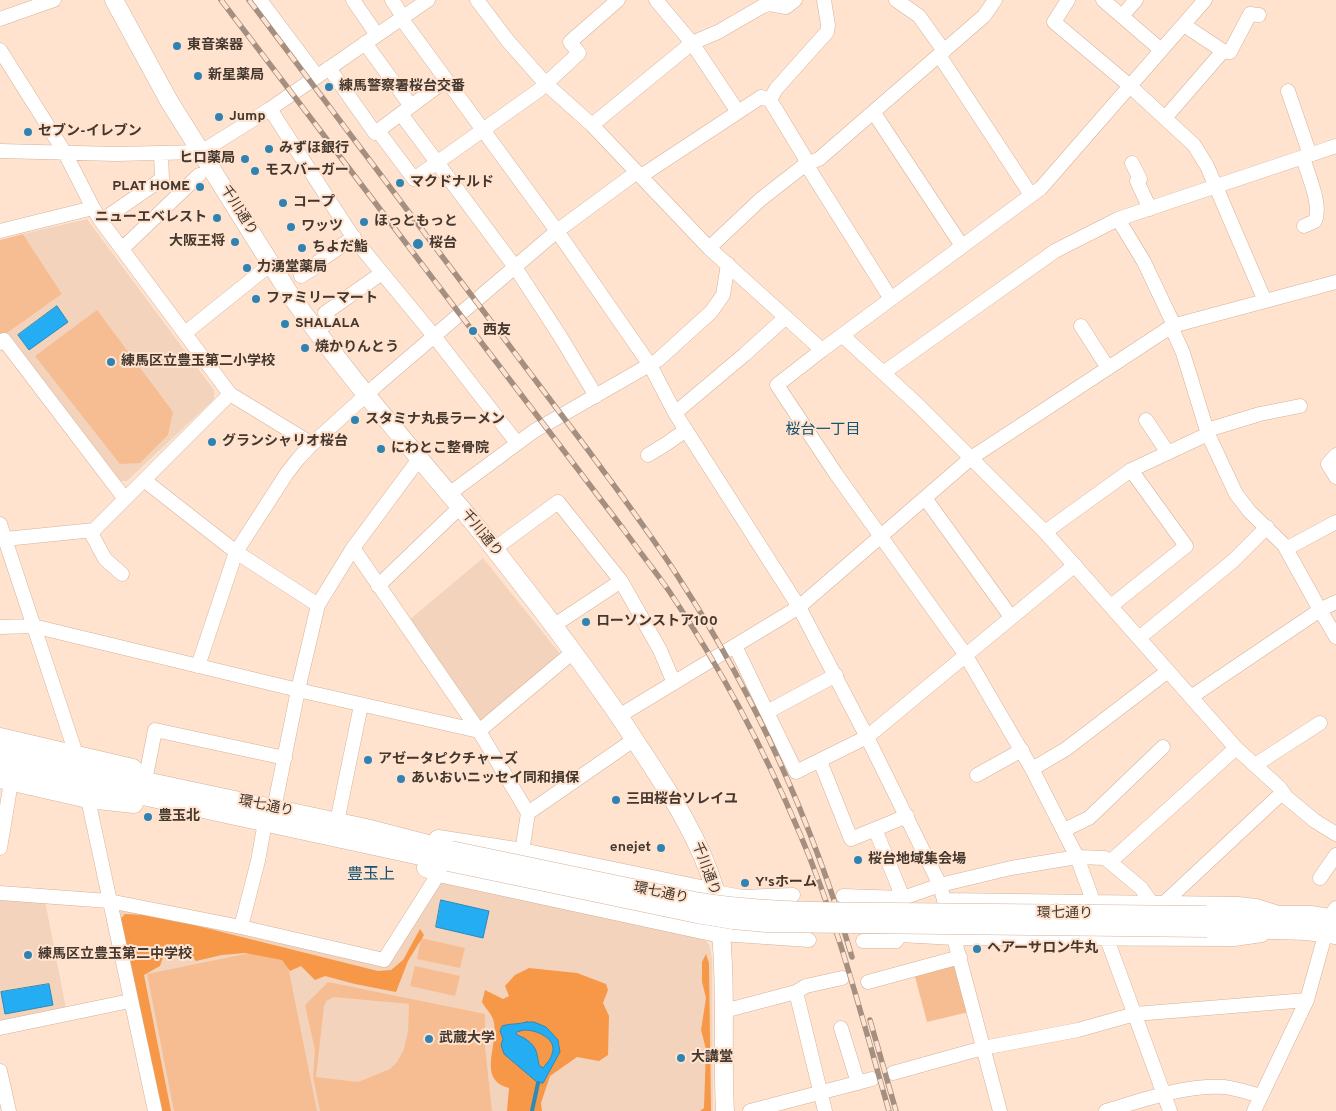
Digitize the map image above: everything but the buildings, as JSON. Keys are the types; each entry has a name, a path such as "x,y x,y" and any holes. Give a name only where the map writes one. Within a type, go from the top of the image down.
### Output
{"main road":[{"name":"千川通り","path":"114,0 155,77 271,264 316,331 366,395 494,549 554,626 620,716 690,829 706,864 715,892 721,934 726,1111"},
{"path":"0,736 146,771 186,797"},
{"name":"環七通り","path":"0,750 46,768"},
{"name":"環七通り","path":"0,765 46,768 186,797 364,836 446,862 732,920 766,923 1333,922"},
{"path":"5,781 88,799 111,802 186,797"},
{"name":"環七通り","path":"270,815 336,822 364,836"},
{"path":"364,836 522,852 715,892"},
{"path":"446,862 721,934"}],"street":[{"path":"0,19 54,0"},
{"path":"260,0 377,132 414,179 539,90 545,82 579,53 570,42 618,0"},
{"path":"353,0 377,35"},
{"path":"392,0 402,18 558,231 650,365 674,412 799,607 836,675 940,885 1000,1111"},
{"path":"0,151 161,154 201,152 270,108 428,0"},
{"path":"477,0 508,41 545,82 592,125 710,248 822,350"},
{"path":"656,0 692,43 738,112"},
{"path":"592,125 692,43 718,32 763,6 769,4 786,6 795,0"},
{"path":"770,100 776,89 827,32 828,25 824,0"},
{"path":"896,0 919,16 1031,195"},
{"path":"710,248 761,198 806,164 819,159 874,113 984,16 994,0"},
{"path":"1068,0 1054,22 1130,86 1194,145 1207,166 1264,300"},
{"path":"1103,0 1161,50"},
{"path":"1122,16 1136,0"},
{"path":"1170,1111 1077,857 1022,750 965,654 836,474 778,385 842,335 1041,188 1205,0"},
{"path":"1184,25 1222,51 1230,52 1250,14 1259,16"},
{"path":"364,43 438,162 515,267 596,396"},
{"path":"0,50 65,153 101,221 230,394 312,444"},
{"path":"1165,118 1222,51"},
{"path":"377,132 446,80"},
{"path":"1288,91 1318,206 1315,221 1304,226"},
{"path":"198,666 236,552 287,473 312,444 434,336 558,231 639,174 762,97 770,100 804,156 806,164 891,299"},
{"path":"270,108 354,237 517,443"},
{"path":"874,113 962,246"},
{"path":"883,373 1055,251 1118,219 1336,146"},
{"path":"101,221 162,179 161,154"},
{"path":"1132,163 1140,179 1137,181 1150,209"},
{"path":"122,249 199,175"},
{"path":"0,231 93,208"},
{"path":"1118,219 1161,295 1192,378 1207,432 1236,494 1250,512 1286,549 1336,637"},
{"path":"301,276 354,237"},
{"path":"185,333 271,264"},
{"path":"378,586 454,500 517,443 534,431 658,360 711,312 723,295 728,264"},
{"path":"316,331 330,321 325,313 382,273"},
{"path":"620,716 799,607 971,458 1172,326 1336,282"},
{"path":"674,412 744,355 786,317"},
{"path":"1081,326 1108,368"},
{"path":"842,335 918,405 1045,532 1236,748 1280,788 1286,797 1315,821 1336,834"},
{"path":"0,343 4,340 125,499"},
{"path":"5,539 90,532 94,530 230,394"},
{"path":"1045,532 1131,470 1207,432 1260,414 1300,406"},
{"path":"1146,420 1168,453"},
{"path":"648,454 686,430"},
{"path":"1336,455 1328,464 1336,477"},
{"path":"241,927 285,758 298,690 318,605 353,548 419,459"},
{"path":"1111,606 1186,546 1131,470"},
{"path":"144,480 236,552 318,605"},
{"path":"925,498 1011,617"},
{"path":"494,549 558,502 621,581 660,650 674,683"},
{"path":"1286,549 1336,522"},
{"path":"0,524 76,754"},
{"path":"1139,638 1234,561 1266,527"},
{"path":"90,532 105,559 122,574"},
{"path":"353,548 479,731 528,813 522,852"},
{"path":"735,646 796,772 867,737 1074,565"},
{"path":"554,626 621,581"},
{"path":"1191,697 1320,610 1336,602"},
{"path":"0,627 33,626 361,705 479,731"},
{"path":"479,731 573,652"},
{"path":"1032,769 1066,749 1168,671"},
{"path":"767,712 836,675"},
{"path":"336,822 361,705"},
{"path":"1255,765 1320,723"},
{"path":"146,771 154,730 285,758"},
{"path":"528,813 635,739"},
{"path":"1064,830 1090,818 1163,747"},
{"path":"1110,862 1236,748"},
{"path":"977,775 1022,750"},
{"path":"820,761 851,839 906,816"},
{"path":"0,848 5,781"},
{"path":"1158,902 1283,792"},
{"path":"88,799 155,1111"},
{"path":"875,829 903,898"},
{"path":"844,896 903,898 940,885 1011,868 1077,857 1105,858 1158,902"},
{"path":"0,893 109,900 241,927 384,960 446,862"},
{"path":"715,892 742,897 793,895"},
{"path":"945,900 1158,902 1256,906 1287,922"},
{"path":"863,941 896,941 900,935 954,938 1234,939 1287,922"},
{"path":"1254,1111 1307,1000 1333,922"},
{"path":"721,934 809,940"},
{"path":"868,982 960,957"},
{"path":"724,1011 796,992 806,986 842,978"},
{"path":"796,992 825,1111"},
{"path":"0,1028 130,1000"},
{"path":"893,1074 983,1048 1078,1030 1134,1014 1307,1000"},
{"path":"841,1028 858,1083"},
{"path":"0,1071 9,1111"},
{"path":"750,1111 872,1079"},
{"path":"1106,1111 1164,1094 1203,1088 1225,1087 1261,1096"}],"shaded area":[{"name":"練馬区立豊玉第二小学校","path":"87,219 214,390 214,399 127,481 120,481 7,333 62,294 23,234"},
{"path":"23,234 62,294 0,338 0,240"},
{"path":"97,310 173,412 168,435 140,463 120,464 35,356"},
{"path":"483,558 561,655 482,721 476,720 408,621"},
{"name":"武蔵大学","path":"440,882 701,935 709,945 712,958 713,1111 161,1111 119,912 125,908 387,967"},
{"name":"練馬区立豊玉第二中学校","path":"0,900 45,901 66,1008 0,1022"},
{"path":"125,914 144,915 194,925 378,971 391,970 403,960 420,929 424,935 408,961 396,992 325,976 315,980 301,966 290,971 282,960 245,953 222,955 196,961 183,947 165,951 160,966 144,975 171,1111 161,1111 119,920"},
{"path":"421,938 465,948 460,968 417,959"},
{"path":"265,950 286,956 317,1111 174,1111 147,974"},
{"path":"706,954 709,963 711,1111 700,1111 704,1108 706,1049 701,1030 706,998 702,982 702,962"},
{"path":"955,962 969,1012 927,1022 914,973"},
{"path":"415,966 460,976 455,996 410,986"},
{"path":"529,968 577,973 606,984 608,990 603,1003 609,1016 608,1055 599,1061 577,1057 550,1076 541,1103 542,1111 507,1111 509,1088 499,1083 493,1077 491,1059 495,1028 492,1017 482,1002 485,990 503,999 509,996 505,986 515,975"},
{"path":"328,982 485,1014 485,1047 492,1111 320,1111 313,1077 315,1050 305,1005","holes":["334,997 409,1004 408,1031 404,1049 397,1062 390,1069 358,1082 316,1077 326,1001"]}],"water":[{"path":"57,306 68,322 29,350 18,335"},
{"path":"441,900 489,911 483,938 436,927"},
{"path":"49,984 53,1005 5,1014 1,992"},
{"path":"534,1022 546,1027 558,1040 560,1052 543,1083 538,1083 504,1054 501,1045 503,1039 500,1031 502,1026","holes":["530,1030 545,1036 552,1044 551,1056 543,1068 539,1065 533,1045 516,1034 517,1032"]}],"waterway":[{"path":"532,1111 538,1083"}],"railway":[{"path":"221,0 624,530 669,591 706,649 772,771 814,868 849,971 889,1111"},
{"path":"249,0 588,450 648,532 682,583 735,672 781,764 820,859 852,957"},
{"path":"870,1020 896,1111"}],"place":[{"name":"東音楽器","path":"177,46"},
{"name":"新星薬局","path":"198,76"},
{"name":"練馬警察署桜台交番","path":"329,87"},
{"name":"Jump","path":"219,117"},
{"name":"セブン-イレブン","path":"28,132"},
{"name":"みずほ銀行","path":"269,149"},
{"name":"ヒロ薬局","path":"245,159"},
{"name":"モスバーガー","path":"255,171"},
{"name":"マクドナルド","path":"400,183"},
{"name":"PLAT HOME","path":"200,187"},
{"name":"コープ","path":"283,203"},
{"name":"ニューエベレスト","path":"217,218"},
{"name":"ほっともっと","path":"364,222"},
{"name":"ワッツ","path":"291,227"},
{"name":"大阪王将","path":"235,242"},
{"name":"桜台","path":"418,244"},
{"name":"ちよだ鮨","path":"302,248"},
{"name":"力湧堂薬局","path":"247,268"},
{"name":"ファミリーマート","path":"256,299"},
{"name":"SHALALA","path":"285,324"},
{"name":"西友","path":"473,331"},
{"name":"焼かりんとう","path":"305,348"},
{"name":"練馬区立豊玉第二小学校","path":"111,362"},
{"name":"スタミナ丸長ラーメン","path":"355,420"},
{"name":"グランシャリオ桜台","path":"212,442"},
{"name":"にわとこ整骨院","path":"381,449"},
{"name":"ローソンストア100","path":"586,622"},
{"name":"アゼータピクチャーズ","path":"368,760"},
{"name":"あいおいニッセイ同和損保","path":"401,779"},
{"name":"三田桜台ソレイユ","path":"616,800"},
{"name":"豊玉北","path":"148,817"},
{"name":"enejet","path":"661,848"},
{"name":"桜台地域集会場","path":"858,860"},
{"name":"Y'sホーム","path":"745,883"},
{"name":"ヘアーサロン牛丸","path":"977,949"},
{"name":"練馬区立豊玉第二中学校","path":"28,955"},
{"name":"武蔵大学","path":"429,1039"},
{"name":"大講堂","path":"681,1058"}],"district":[{"name":"桜台一丁目","path":"823,431"},
{"name":"豊玉上","path":"371,876"}]}
